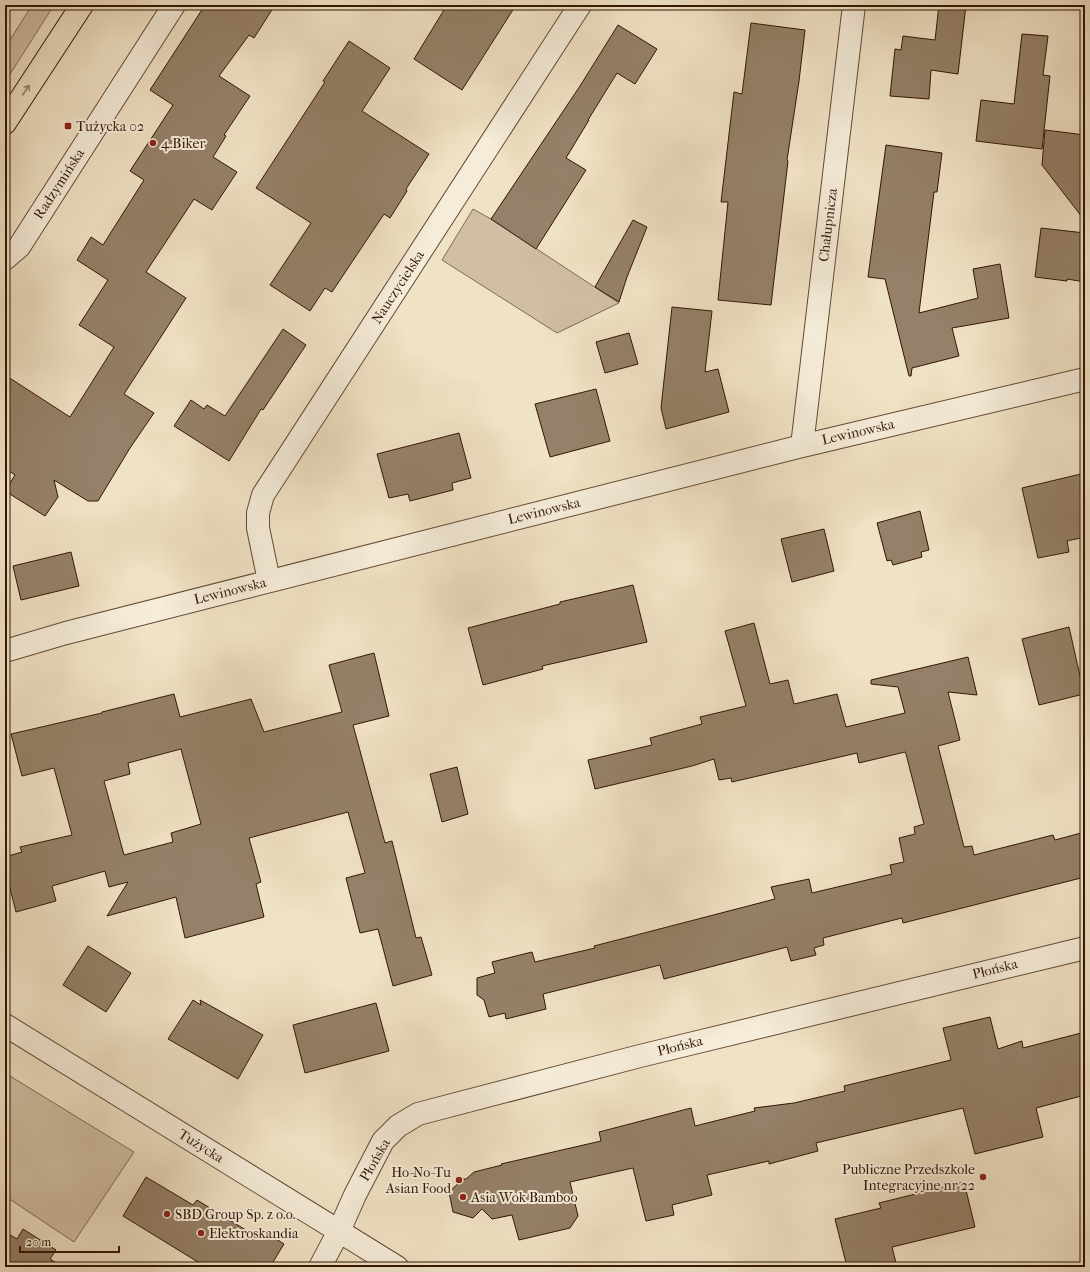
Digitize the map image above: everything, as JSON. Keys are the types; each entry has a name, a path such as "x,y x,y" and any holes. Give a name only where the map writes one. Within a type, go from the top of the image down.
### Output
{"main road":[{"path":"5,123 82,5"}],"street":[{"name":"Radzymińska","path":"5,259 19,247 174,5"},
{"name":"Nauczycielska","path":"269,581 258,528 258,513 263,495 580,5"},
{"name":"Chałupnicza","path":"802,446 854,5"},
{"name":"Lewinowska","path":"5,651 51,637 802,446 1085,378"},
{"name":"Płońska","path":"320,1267 382,1141 398,1126 418,1114 640,1056 1085,948"},
{"name":"Tużycka","path":"5,1025 397,1267"}],"shaded area":[{"path":"32,5 54,5 5,82 5,48"},
{"path":"473,209 491,219 619,303 557,333 442,260"},
{"path":"5,1073 134,1152 74,1242 5,1196"}],"building":[{"path":"205,5 275,5 254,38 249,35 219,76 250,96 224,135 226,136 213,157 237,172 212,210 194,199 146,272 186,298 124,394 154,413 130,448 98,501 88,501 54,480 58,497 45,516 5,491 15,475 5,468 5,375 70,417 114,347 79,325 108,280 77,260 91,237 103,245 144,180 130,171 173,105 150,90"},
{"path":"447,5 516,5 462,90 414,59"},
{"path":"939,5 966,5 958,74 931,70 929,99 890,96 895,49 901,50 903,36 935,40"},
{"path":"751,23 805,30 787,160 771,305 718,300 728,202 721,202 734,92 742,94"},
{"path":"618,25 657,49 635,84 617,73 588,120 566,158 586,170 536,249 491,219 580,86"},
{"path":"1022,34 1048,36 1043,75 1050,76 1042,149 976,141 981,100 1014,104"},
{"path":"349,41 390,68 362,111 429,154 406,189 407,191 390,218 384,214 332,292 325,288 310,311 270,285 311,223 256,188 325,82 323,81"},
{"path":"1045,130 1085,135 1085,221 1042,165"},
{"path":"886,145 942,153 937,192 934,192 919,313 978,298 973,269 1000,264 1009,318 952,328 959,356 912,368 911,376 909,376 885,279 868,277"},
{"path":"633,220 647,227 627,277 619,302 595,287"},
{"path":"1041,228 1085,233 1085,282 1035,277"},
{"path":"672,307 712,311 705,372 718,369 729,412 666,429 661,408"},
{"path":"283,329 306,345 263,410 261,409 229,461 174,426 191,400 204,409 207,405 225,416"},
{"path":"629,333 638,364 605,373 596,342"},
{"path":"596,389 610,441 550,457 535,404"},
{"path":"459,433 471,478 452,483 453,490 410,501 408,494 389,498 377,454"},
{"path":"1085,473 1085,537 1067,541 1069,552 1038,558 1022,488"},
{"path":"920,511 929,550 921,552 922,557 893,565 891,560 887,561 877,523"},
{"path":"824,529 834,571 792,582 781,539"},
{"path":"71,552 79,586 21,600 13,566"},
{"path":"633,585 647,642 542,666 543,669 483,685 468,628 560,604 560,602"},
{"path":"754,623 770,684 788,680 794,704 837,694 846,727 905,713 898,687 871,684 871,680 968,657 977,695 948,692 960,740 938,746 964,847 972,846 974,855 1053,835 1055,840 1085,832 1085,877 903,923 902,918 823,938 824,945 814,948 816,955 791,961 787,947 664,979 660,965 543,994 546,1009 506,1019 505,1013 489,1017 484,1000 477,995 477,978 495,973 492,962 532,952 535,962 595,948 594,946 775,899 771,887 809,879 812,893 892,874 890,865 904,862 899,838 915,834 914,827 924,824 905,752 859,763 857,753 732,782 731,778 719,780 714,759 692,766 595,789 588,760 652,745 650,738 702,724 700,717 746,706 725,631"},
{"path":"1069,627 1084,694 1039,705 1022,639"},
{"path":"374,653 389,716 353,725 385,843 392,841 416,938 421,937 432,975 393,986 378,929 360,933 346,878 365,873 348,812 249,838 261,882 256,884 264,917 185,938 176,897 107,916 128,882 109,887 105,871 52,886 56,901 16,912 5,868 5,857 22,852 20,847 72,835 54,768 22,776 11,734 102,713 174,694 180,717 251,699 264,732 342,712 329,665","holes":["181,749 201,824 171,833 173,842 124,855 104,781 130,774 128,763"]},
{"path":"457,767 468,814 442,822 430,774"},
{"path":"88,946 131,973 106,1012 63,985"},
{"path":"193,1000 201,1005 200,1000 263,1035 238,1079 168,1039"},
{"path":"376,1003 389,1051 305,1073 293,1025"},
{"path":"990,1017 998,1049 1022,1041 1023,1048 1085,1032 1085,1095 1036,1108 1043,1137 975,1154 963,1108 816,1143 818,1151 769,1164 769,1161 707,1175 712,1195 672,1205 674,1215 646,1221 633,1168 570,1182 578,1216 570,1228 519,1240 512,1215 492,1219 482,1209 473,1218 453,1212 449,1192 463,1179 466,1179 474,1172 502,1165 501,1164 601,1141 599,1132 691,1108 695,1126 755,1111 754,1108 794,1103 845,1091 844,1086 951,1060 943,1028"},
{"path":"146,1177 193,1205 197,1200 249,1232 262,1230 284,1244 270,1267 206,1267 123,1216"},
{"path":"964,1182 975,1227 892,1247 897,1267 847,1267 835,1219 881,1208 879,1203"},
{"path":"23,1229 56,1250 50,1259 63,1267 5,1267 5,1232 17,1239"}],"place":[{"name":"Tużycka 02","path":"68,126"},
{"name":"4.Biker","path":"153,143"},
{"name":"Publiczne Przedszkole Integracyjne nr 22","path":"983,1177"},
{"name":"Ho-No-Tu Asian Food","path":"459,1180"},
{"name":"Asia Wok Bamboo","path":"463,1197"},
{"name":"SBD Group Sp. z o.o.","path":"167,1214"},
{"name":"Elektroskandia","path":"201,1233"}]}
